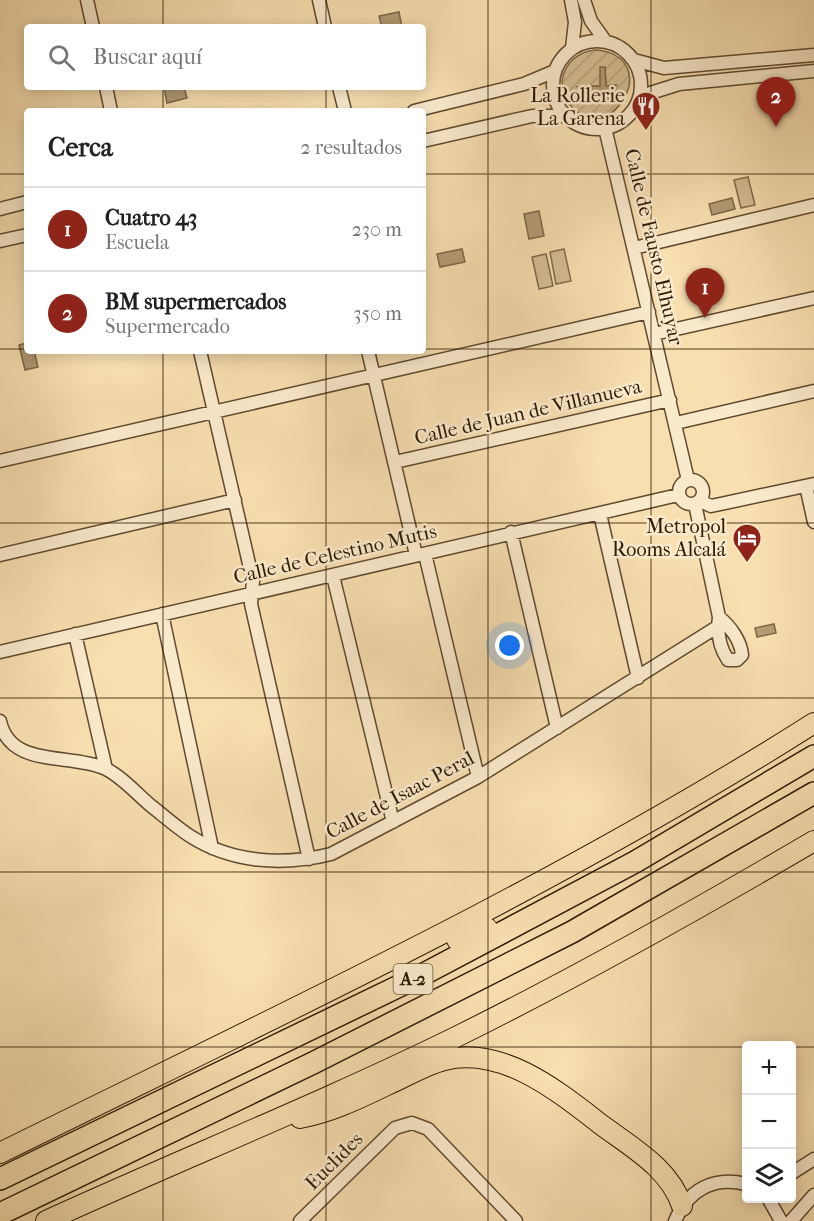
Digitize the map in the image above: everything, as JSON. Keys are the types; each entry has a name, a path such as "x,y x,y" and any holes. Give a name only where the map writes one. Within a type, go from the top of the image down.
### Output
{"highway":[{"path":"0,1153 289,1012 550,879 694,797 814,723"},
{"path":"289,1012 488,928 621,857 742,785 814,755"},
{"name":"A-2","path":"0,1179 422,975 635,862 814,755"},
{"name":"A-2","path":"0,1214 304,1067 562,937 814,793"},
{"path":"46,1221 170,1165 271,1124 458,1035 590,969 814,841"},
{"path":"271,1124 327,1113 446,1060 481,1059 528,1074 564,1096 660,1169 675,1190 679,1213"}],"street":[{"path":"87,0 92,24"},
{"path":"319,0 325,24"},
{"path":"571,0 575,22 572,48"},
{"path":"584,0 587,14 606,42"},
{"path":"587,42 606,42 625,50 634,60 642,83 640,96 628,117 605,128 581,126 566,116 555,99 553,85 555,71 561,58 572,48 587,42"},
{"path":"634,60 664,68 814,55"},
{"path":"426,108 524,84 555,71"},
{"path":"640,96 679,84 814,71"},
{"path":"107,90 110,108"},
{"path":"340,90 344,108"},
{"path":"426,140 532,116 566,116"},
{"name":"Calle de Fausto Elhuyar","path":"605,128 688,480"},
{"path":"0,209 24,203"},
{"path":"634,248 814,205"},
{"path":"0,241 24,236"},
{"path":"654,334 814,298"},
{"path":"0,461 649,312"},
{"path":"201,354 254,581 252,604 309,859"},
{"path":"369,354 478,777"},
{"path":"676,423 814,391"},
{"name":"Calle de Juan de Villanueva","path":"395,462 670,400"},
{"path":"697,503 703,488 699,483 688,480 679,488 678,495 688,504 711,506 810,485 814,522"},
{"name":"Calle de Celestino Mutis","path":"0,652 678,495"},
{"path":"0,555 235,501"},
{"name":"Calle de Isaac Peral","path":"0,721 3,736 20,750 39,756 79,760 106,769 189,836 212,848 274,862 309,859 331,854 478,777 638,678 718,622 697,503"},
{"path":"600,514 638,678"},
{"path":"511,532 557,729"},
{"path":"333,576 393,822"},
{"path":"162,614 212,848"},
{"path":"75,634 106,769"},
{"name":"Euclides","path":"300,1221 395,1128 412,1123 428,1129 516,1221"},
{"path":"796,1170 814,1158"},
{"path":"679,1213 695,1192 712,1183 731,1181 742,1183"},
{"path":"791,1221 814,1195"},
{"path":"771,1203 781,1221"}],"shaded area":[{"path":"399,12 401,24 381,24 379,16"},
{"path":"598,50 618,57 628,70 629,85 623,100 612,112 598,118 583,116 568,102 562,84 563,75 572,60 588,51","holes":["605,67 606,86 616,85 603,100 585,94 578,87 600,86"]},
{"path":"600,67 605,67 606,86 616,85 613,95 607,101 582,93 577,87 600,86"},
{"path":"165,90 185,90 187,98 167,103"},
{"path":"748,177 755,205 741,208 734,180"},
{"path":"732,198 735,209 712,215 709,204"},
{"path":"539,211 544,236 529,239 524,214"},
{"path":"462,249 465,262 440,267 437,254"},
{"path":"564,249 571,281 556,284 550,252"},
{"path":"546,254 553,286 539,289 532,257"},
{"path":"24,344 24,354 35,354 38,367 25,370 19,345"},
{"path":"774,624 776,633 757,637 755,628"}],"place":[{"name":"BM supermercados","path":"776,127"},
{"name":"La Rollerie La Garena","path":"646,132"},
{"name":"Cuatro 43","path":"705,318"},
{"name":"Metropol Rooms Alcalá","path":"747,564"}]}
